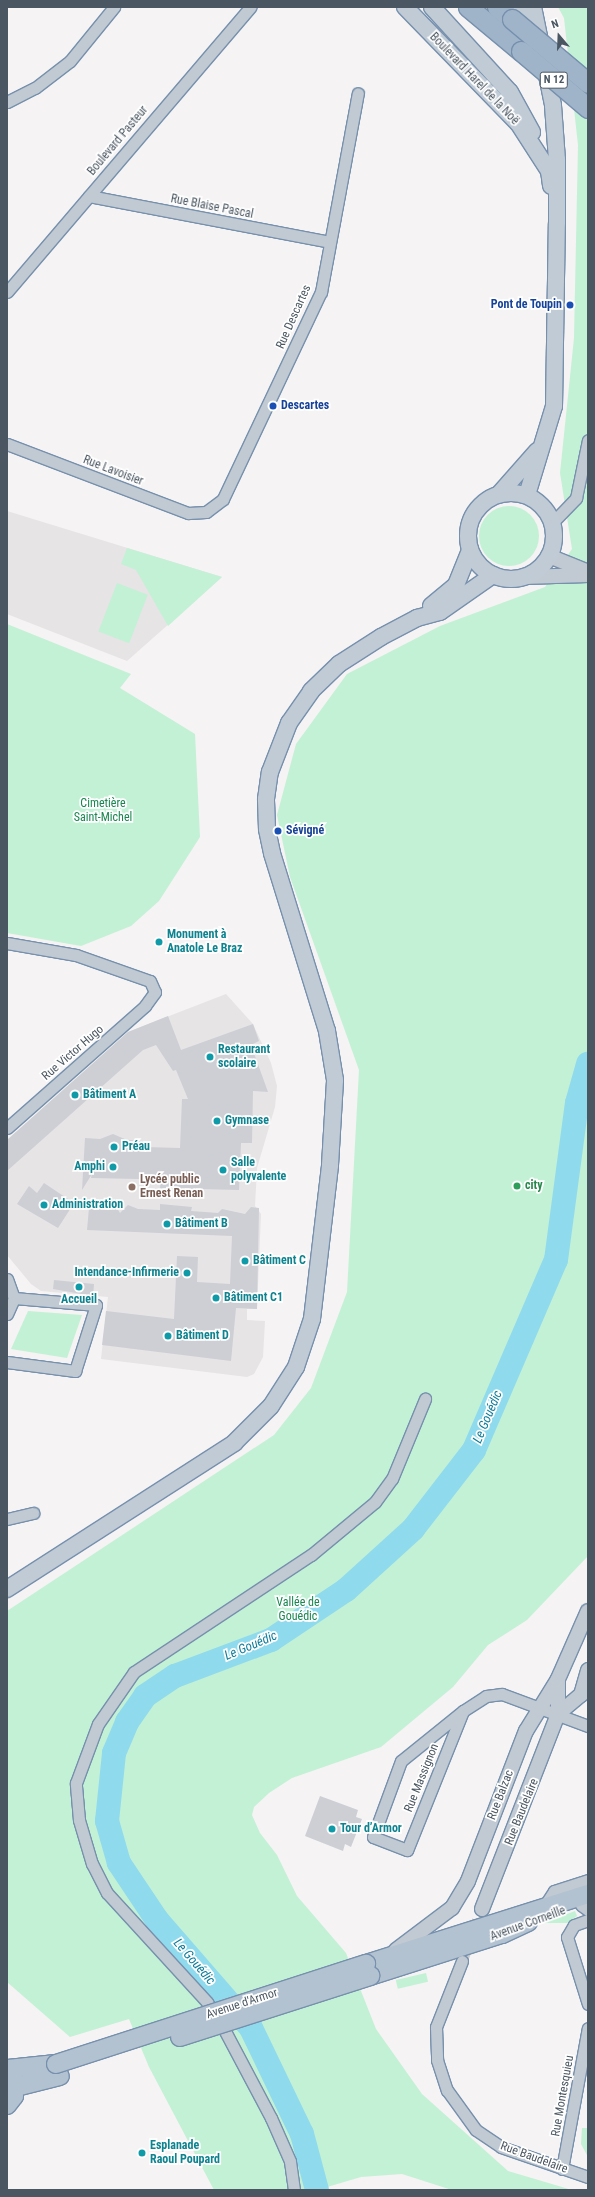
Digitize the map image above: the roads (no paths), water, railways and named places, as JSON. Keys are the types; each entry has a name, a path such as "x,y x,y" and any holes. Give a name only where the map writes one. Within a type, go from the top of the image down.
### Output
{"highway":[{"name":"N 12","path":"468,7 588,108"},
{"name":"N 12","path":"497,7 515,13 588,83"}],"main road":[{"name":"Boulevard Harel de la Noë","path":"405,7 518,123 553,165"},
{"path":"432,7 510,92 553,165"},
{"path":"527,495 547,439 554,406 557,223 553,165 553,105 532,7"},
{"path":"515,13 553,165"},
{"path":"500,493 527,495 542,506 552,523 556,559 523,577 506,579 493,576 482,569 470,550 467,532 470,519 478,507 500,493 547,439"},
{"path":"7,1589 234,1443 271,1406 296,1367 312,1319 330,1165 334,1080 327,1031 270,847 266,799 270,772 289,723 324,677 360,649 417,618 456,585 470,550"},
{"path":"417,618 440,612 493,576"},
{"name":"Avenue Corneille","path":"474,1928 543,1908 587,1907"},
{"name":"Avenue Corneille","path":"465,1953 587,1907"},
{"name":"Avenue d'Armor","path":"368,1970 387,1956 474,1928"},
{"name":"Avenue d'Armor","path":"16,2087 58,2070 368,1970 465,1953"},
{"path":"7,2069 16,2087 7,2106"},
{"name":"Avenue d'Armor","path":"7,2069 58,2070"}],"street":[{"path":"7,102 35,88 70,61 114,7"},
{"name":"Boulevard Pasteur","path":"7,292 250,7"},
{"name":"Rue Descartes","path":"211,509 224,499 321,292 358,94"},
{"name":"Rue Blaise Pascal","path":"89,196 330,242"},
{"path":"552,523 576,498 588,440"},
{"name":"Rue Lavoisier","path":"7,444 188,513 211,509"},
{"path":"556,559 588,572"},
{"path":"523,577 588,575"},
{"name":"Rue Victor Hugo","path":"7,944 76,955 150,981 154,994 140,1010 7,1128"},
{"path":"7,1279 14,1298 7,1314"},
{"path":"7,1362 75,1371 96,1305 14,1298"},
{"path":"294,2190 290,2161 271,2118 218,2018 207,2002 107,1893 92,1864 78,1820 76,1783 98,1724 134,1672 311,1555 376,1502 392,1479 426,1399"},
{"path":"7,1519 33,1513"},
{"name":"Rue Balzac","path":"387,1956 456,1902 468,1880 526,1732 558,1679 588,1611"},
{"path":"558,1714 581,1694 588,1670"},
{"path":"558,1679 558,1714"},
{"name":"Rue Massignon","path":"463,1712 407,1850 373,1837 401,1761 463,1712 486,1696 502,1694 586,1725"},
{"name":"Rue Baudelaire","path":"482,1909 558,1714"},
{"path":"543,1908 554,1891 588,1880"},
{"path":"587,1907 567,1937 588,2004"},
{"name":"Rue Baudelaire","path":"465,1953 436,2027 438,2060 447,2090 476,2130 501,2147 588,2177"},
{"name":"Rue Montesquieu","path":"562,2169 588,2028"}],"waterway":[{"name":"Le Gouédic","path":"317,2190 302,2134 251,2028 157,1920 119,1863 107,1821 114,1753 127,1722 145,1696 175,1676 271,1640 346,1590 413,1529 474,1450 556,1260 577,1103 588,1064"}],"tunnel":[{"path":"462,1961 482,1909"}],"place":[{"name":"Pont de Toupin","path":"570,305"},
{"name":"Descartes","path":"273,406"},
{"name":"Sévigné","path":"278,831"},
{"name":"Monument à Anatole Le Braz","path":"159,942"},
{"name":"Restaurant scolaire","path":"210,1057"},
{"name":"Bâtiment A","path":"75,1095"},
{"name":"Gymnase","path":"217,1121"},
{"name":"Préau","path":"114,1147"},
{"name":"Amphi","path":"113,1167"},
{"name":"Salle polyvalente","path":"223,1170"},
{"name":"city","path":"517,1186"},
{"name":"Lycée public Ernest Renan","path":"132,1187"},
{"name":"Administration","path":"44,1205"},
{"name":"Bâtiment B","path":"167,1224"},
{"name":"Bâtiment C","path":"245,1261"},
{"name":"Intendance-Infirmerie","path":"187,1273"},
{"name":"Accueil","path":"79,1287"},
{"name":"Bâtiment C1","path":"216,1298"},
{"name":"Bâtiment D","path":"168,1336"},
{"name":"Tour d’Armor","path":"332,1829"},
{"name":"Esplanade Raoul Poupard","path":"142,2153"}],"park label":[{"name":"Cimetière Saint-Michel","path":"103,811"},
{"name":"Vallée de Gouédic","path":"298,1610"}]}
